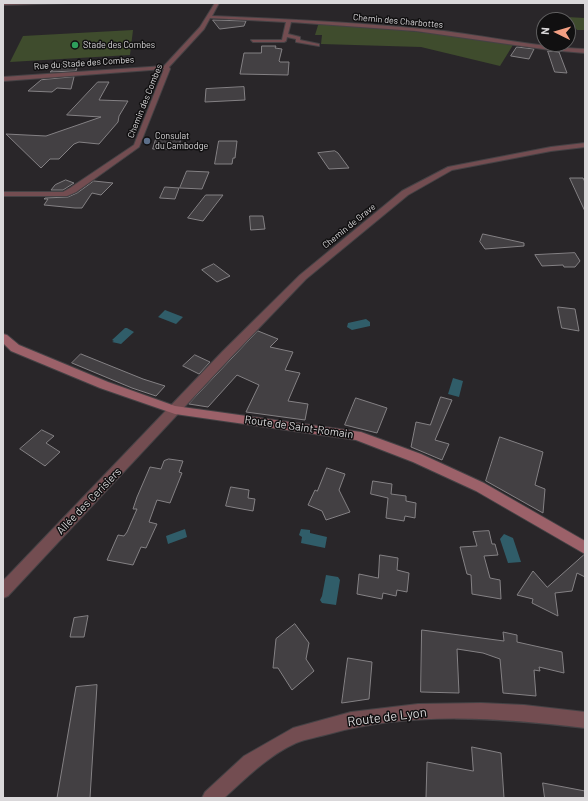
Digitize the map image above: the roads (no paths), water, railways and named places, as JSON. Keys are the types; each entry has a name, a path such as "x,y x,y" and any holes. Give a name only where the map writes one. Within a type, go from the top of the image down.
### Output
{"main road":[{"name":"Route de Saint-Romain","path":"3,337 15,348 104,384 175,410 357,435 417,458 480,487 585,548"}],"street":[{"path":"3,4 69,3"},
{"name":"Chemin des Combes","path":"3,194 64,194 73,190 137,146 167,69 166,67 209,17 217,3"},
{"name":"Chemin des Charbottes","path":"209,17 289,20 447,33 540,48 585,51"},
{"path":"284,41 289,20"},
{"path":"286,35 298,38 298,41"},
{"path":"253,41 298,41 317,45"},
{"name":"Rue du Stade des Combes","path":"3,79 22,76 166,67"},
{"name":"Chemin de Grave","path":"175,410 303,277 405,193 450,168 552,149 585,145"},
{"name":"Allée des Cerisiers","path":"3,591 175,410"},
{"name":"Route de Lyon","path":"211,798 250,762 293,736 351,720 418,712 481,711 524,713 585,720"}],"water":[{"path":"165,310 183,317 176,324 158,317"},
{"path":"366,319 370,322 370,326 352,330 347,327 348,323"},
{"path":"125,328 134,332 121,344 112,342 114,341 112,340"},
{"path":"453,378 463,381 459,397 448,394"},
{"path":"185,529 187,537 168,544 166,536"},
{"path":"301,529 310,530 310,533 327,537 325,548 301,543 302,537 299,535"},
{"path":"504,534 513,538 521,562 508,563 500,539"},
{"path":"326,575 338,577 340,580 336,605 322,603 320,600"}],"place":[{"name":"Stade des Combes","path":"75,45"},
{"name":"Consulat du Cambodge","path":"147,141"}]}
